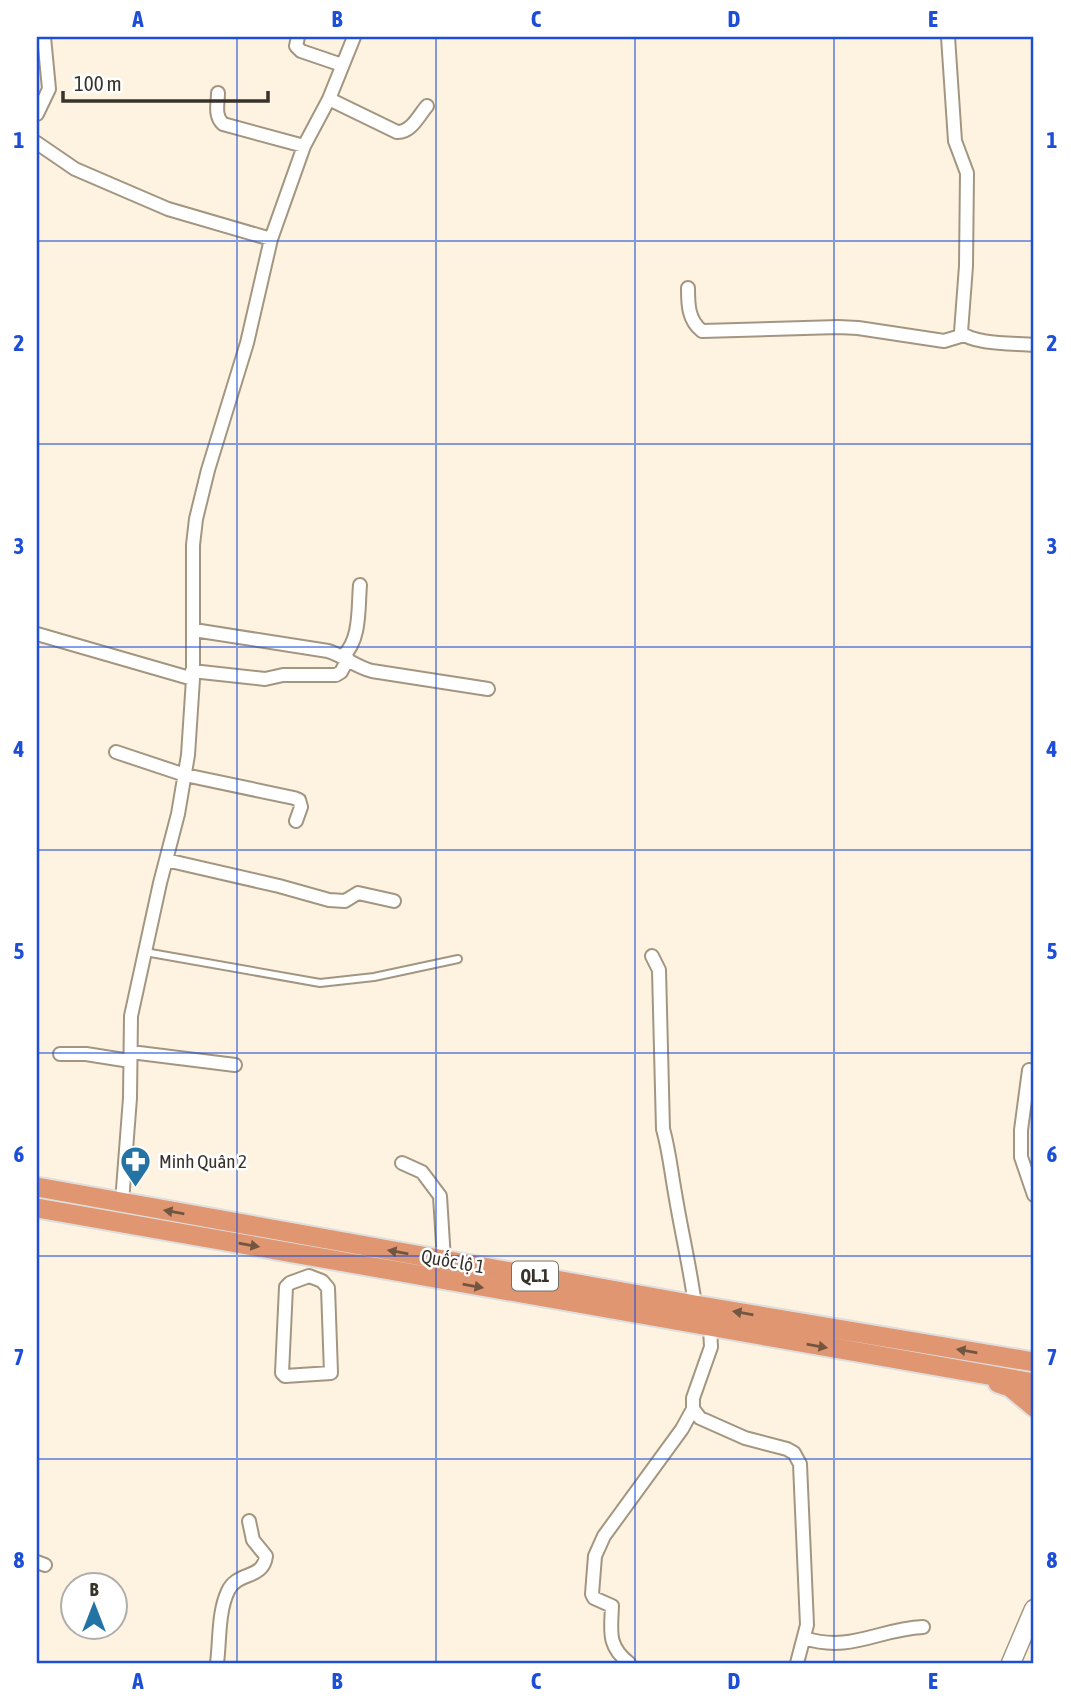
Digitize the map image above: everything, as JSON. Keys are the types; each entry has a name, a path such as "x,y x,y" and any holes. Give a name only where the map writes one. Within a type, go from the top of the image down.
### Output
{"highway":[{"name":"Quốc lộ 1","path":"37,1187 695,1305 1034,1362"},
{"name":"Quốc lộ 1","path":"37,1208 1034,1383"},
{"path":"967,1371 1010,1387 1034,1407"}],"main road":[{"path":"1011,1663 1034,1609"}],"street":[{"path":"37,114 49,89 44,37"},
{"path":"298,37 296,46 301,51 342,65"},
{"path":"122,1202 130,1110 131,1016 185,775 194,630 193,545 196,519 208,470 247,344 271,239 304,146 329,99 354,37"},
{"path":"948,37 955,141 967,173 965,287 960,327 964,335"},
{"path":"218,93 217,113 223,124 304,146"},
{"path":"329,99 397,132 408,129 427,106"},
{"path":"37,143 75,169 168,209 271,239"},
{"path":"688,288 690,314 702,331 838,327 948,341 964,335 982,341 1034,345"},
{"path":"37,634 192,675 265,679 282,675 336,675 341,672 354,640 360,585"},
{"path":"194,630 319,649 346,657 372,671 488,689"},
{"path":"116,752 185,775 294,798 299,800 301,807 296,821"},
{"path":"166,860 329,900 345,901 358,893 394,901"},
{"path":"652,956 659,970 663,1129 670,1154 695,1305"},
{"path":"60,1054 234,1065"},
{"path":"1029,1070 1021,1129 1021,1157 1034,1195"},
{"path":"401,1163 422,1172 440,1196 444,1260"},
{"path":"309,1276 310,1256"},
{"path":"309,1276 328,1288 331,1373 285,1377 282,1373 286,1287 309,1276"},
{"path":"629,1663 615,1651 612,1643 611,1605 594,1598 592,1594 595,1556 611,1525 682,1429 693,1409 693,1398 711,1348 710,1328"},
{"path":"693,1409 700,1418 745,1438 787,1449 797,1457 801,1479 807,1625 797,1663"},
{"path":"216,1663 224,1605 229,1589 237,1579 254,1575 265,1564 266,1556 253,1540 249,1521"},
{"path":"804,1638 819,1643 843,1644 923,1627"}],"lane":[{"path":"145,952 320,984 374,977 458,959"}],"place":[{"name":"Minh Quân 2","path":"136,1188"}]}
